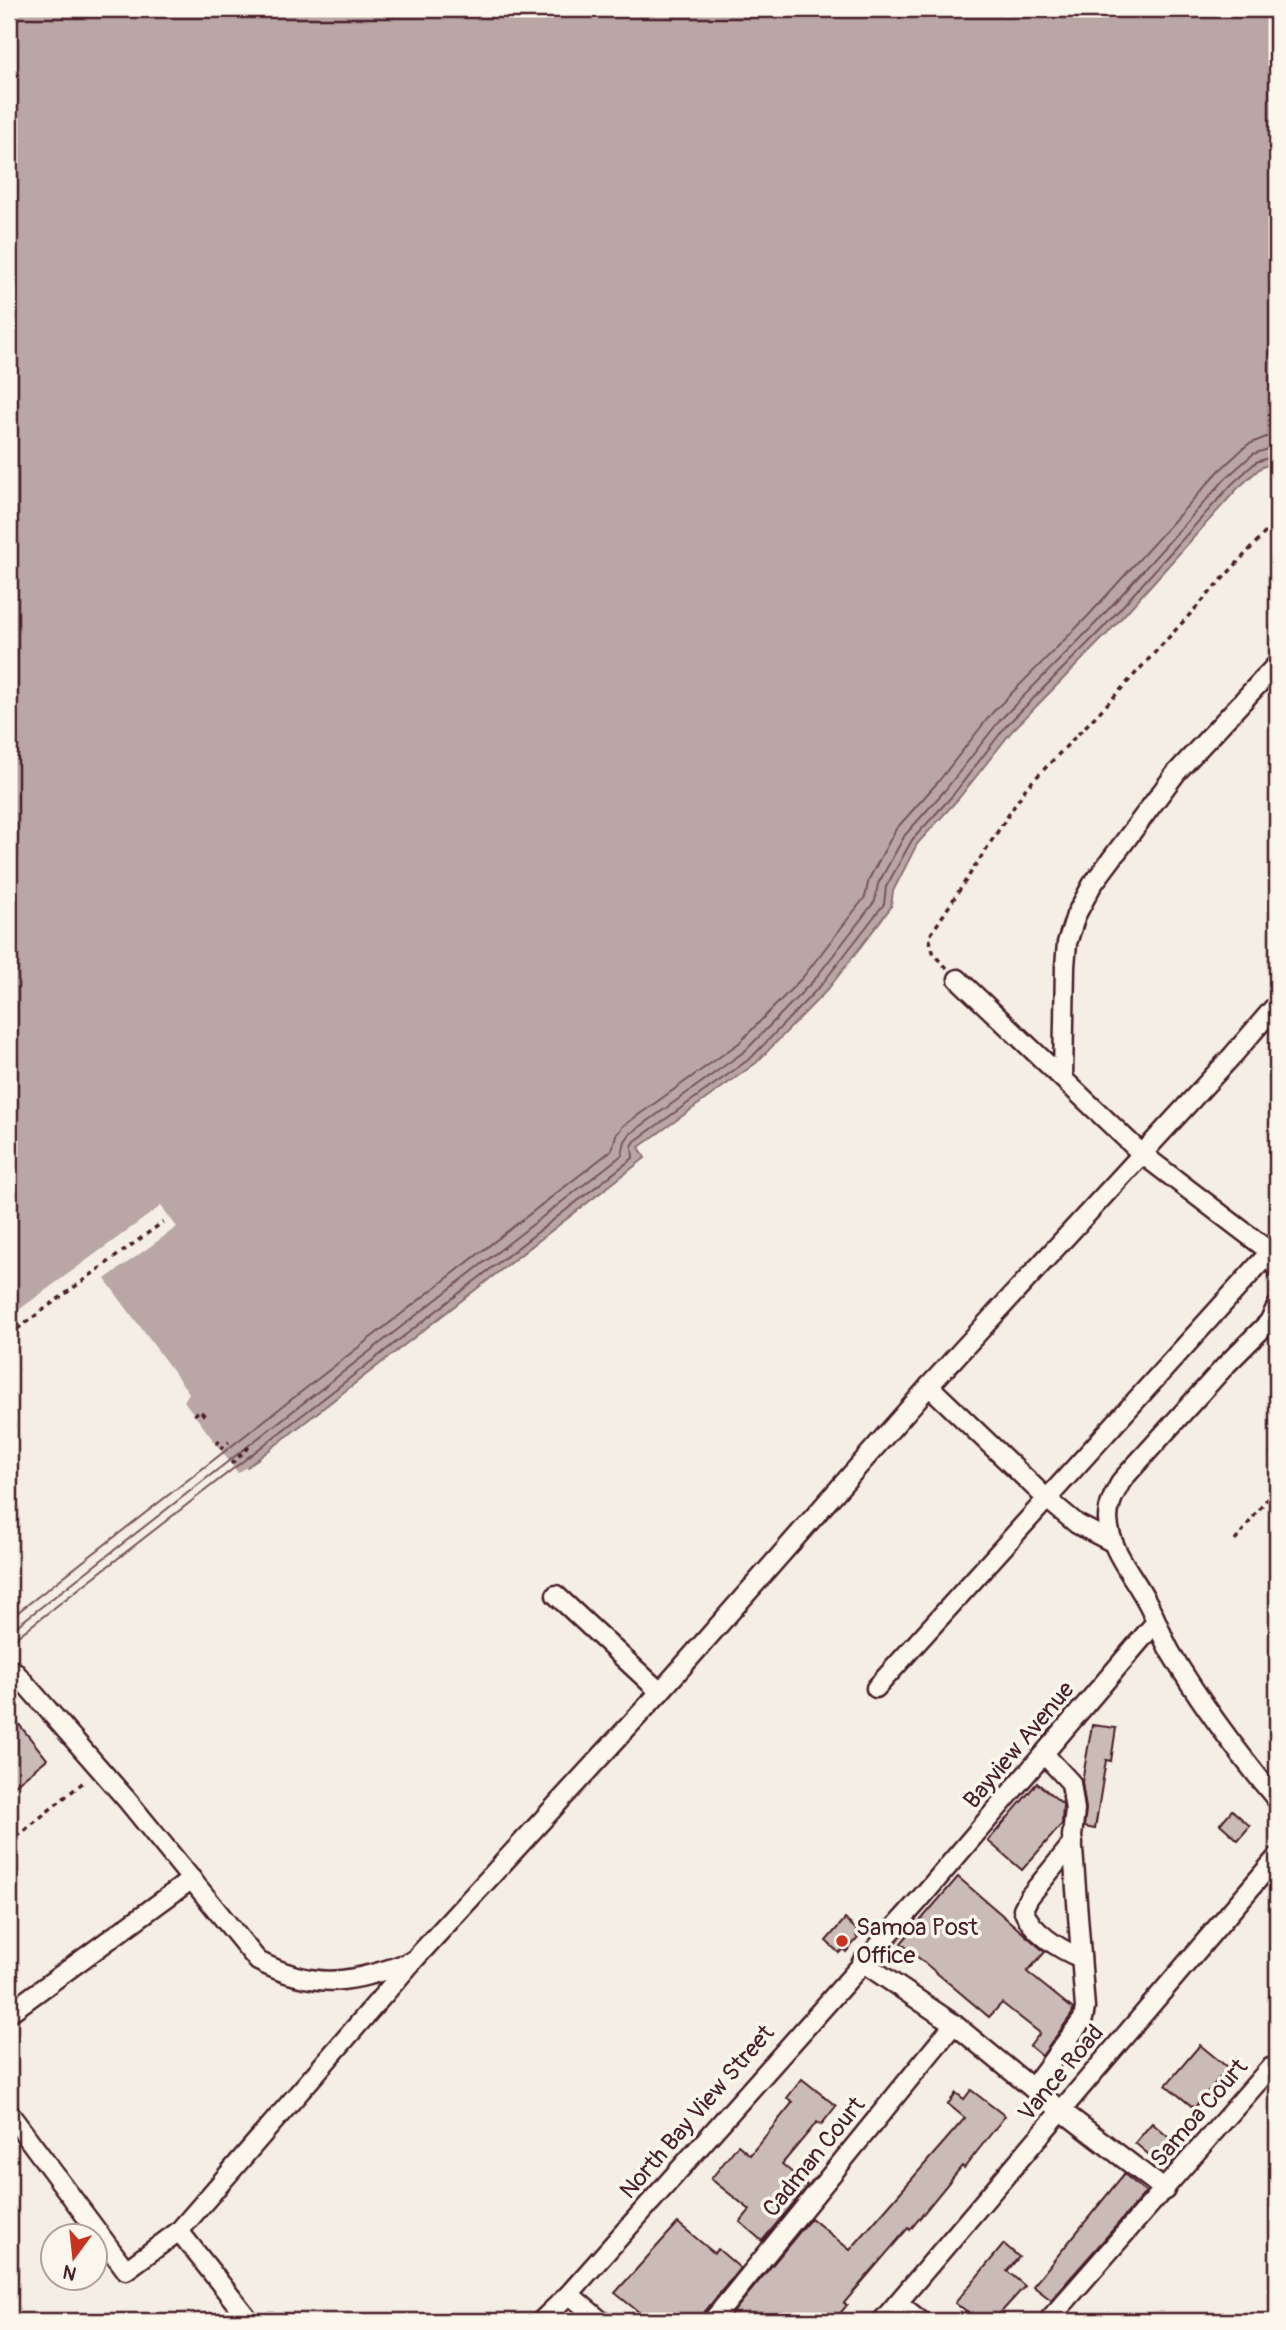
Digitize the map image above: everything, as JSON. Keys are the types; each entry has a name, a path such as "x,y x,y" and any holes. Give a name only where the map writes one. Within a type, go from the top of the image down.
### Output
{"street":[{"path":"1063,1078 1065,966 1076,915 1092,885 1176,773 1277,664"},
{"path":"958,979 1142,1154 1273,1255 1277,1269"},
{"path":"9,2113 126,2270 179,2231 413,1961 660,1692 929,1386 1277,1004"},
{"path":"876,1688 1046,1498 1273,1255"},
{"path":"1277,1306 1269,1322 1227,1364 1122,1480 1110,1501 1108,1520 1112,1542 1148,1602 1155,1623 1171,1653 1233,1747 1277,1800"},
{"path":"929,1386 1046,1498 1077,1524 1112,1542"},
{"path":"556,1595 660,1692"},
{"name":"Bayview Avenue","path":"862,1962 920,1899 1155,1623"},
{"path":"14,1671 100,1769 258,1961 278,1971 328,1982 367,1977 413,1961"},
{"path":"1032,2088 1083,2019 1085,2008 1071,1783 1044,1754"},
{"path":"1073,1843 1029,1897 1023,1909 1027,1920 1044,1936 1065,1952 1081,1958"},
{"name":"Vance Road","path":"882,2321 1277,1857"},
{"path":"9,2013 192,1879"},
{"path":"862,1962 954,2025 1165,2190"},
{"name":"North Bay View Street","path":"541,2321 569,2294 862,1962"},
{"name":"Cadman Court","path":"712,2321 954,2025"},
{"name":"Samoa Court","path":"1048,2321 1270,2067"},
{"path":"179,2231 250,2321"},
{"path":"569,2294 601,2321"},
{"path":"898,2303 921,2321"}],"path":[{"path":"958,979 934,955 929,937 1026,788 1274,523 1277,514"},
{"path":"1274,523 1277,531"},
{"path":"9,1335 163,1222"},
{"path":"194,1415 200,1410 206,1418"},
{"path":"216,1444 223,1437"},
{"path":"220,1449 229,1442"},
{"path":"231,1464 249,1447"},
{"path":"1235,1541 1277,1486"},
{"path":"9,1843 100,1769"}],"water":[{"path":"9,9 1277,9 1277,461 1260,468 1237,489 1107,634 1012,731 958,799 917,844 893,891 891,907 828,989 756,1063 639,1147 645,1158 9,1652"}],"pier":[{"path":"161,1206 177,1227 105,1279 189,1393 184,1401 238,1473 246,1467 248,1470 9,1656 9,1317"}],"building":[{"path":"9,1712 47,1759 9,1790"},
{"path":"1092,1725 1116,1728 1111,1761 1106,1760 1095,1829 1084,1827 1086,1809 1082,1782"},
{"path":"1037,1783 1063,1804 1062,1824 1022,1870 988,1841"},
{"path":"1232,1810 1250,1826 1238,1840 1220,1824"},
{"path":"958,1877 1045,1952 1027,1972 1073,2009 1042,2056 1030,2046 1040,2033 1002,2003 989,2017 901,1943"},
{"path":"845,1919 859,1932 856,1936 858,1938 846,1952 843,1949 839,1953 826,1941"},
{"path":"1200,2045 1228,2068 1194,2108 1166,2085"},
{"path":"802,2079 836,2106 821,2125 817,2122 782,2164 808,2186 762,2241 740,2222 750,2210 711,2179 738,2145 750,2155 793,2102 787,2098"},
{"path":"971,2090 1005,2116 964,2168 962,2166 910,2230 908,2228 844,2303 847,2305 834,2321 726,2321 811,2218 850,2250 965,2118 948,2104 956,2093 964,2099"},
{"path":"1152,2123 1183,2150 1166,2169 1135,2143"},
{"path":"1124,2174 1146,2192 1051,2300 1033,2286"},
{"path":"678,2223 714,2253 718,2249 740,2268 703,2314 701,2321 650,2321 615,2293"},
{"path":"1004,2244 1019,2257 1007,2271 1025,2286 993,2321 978,2321 955,2303"}],"place":[{"name":"Samoa Post Office","path":"842,1941"}]}
